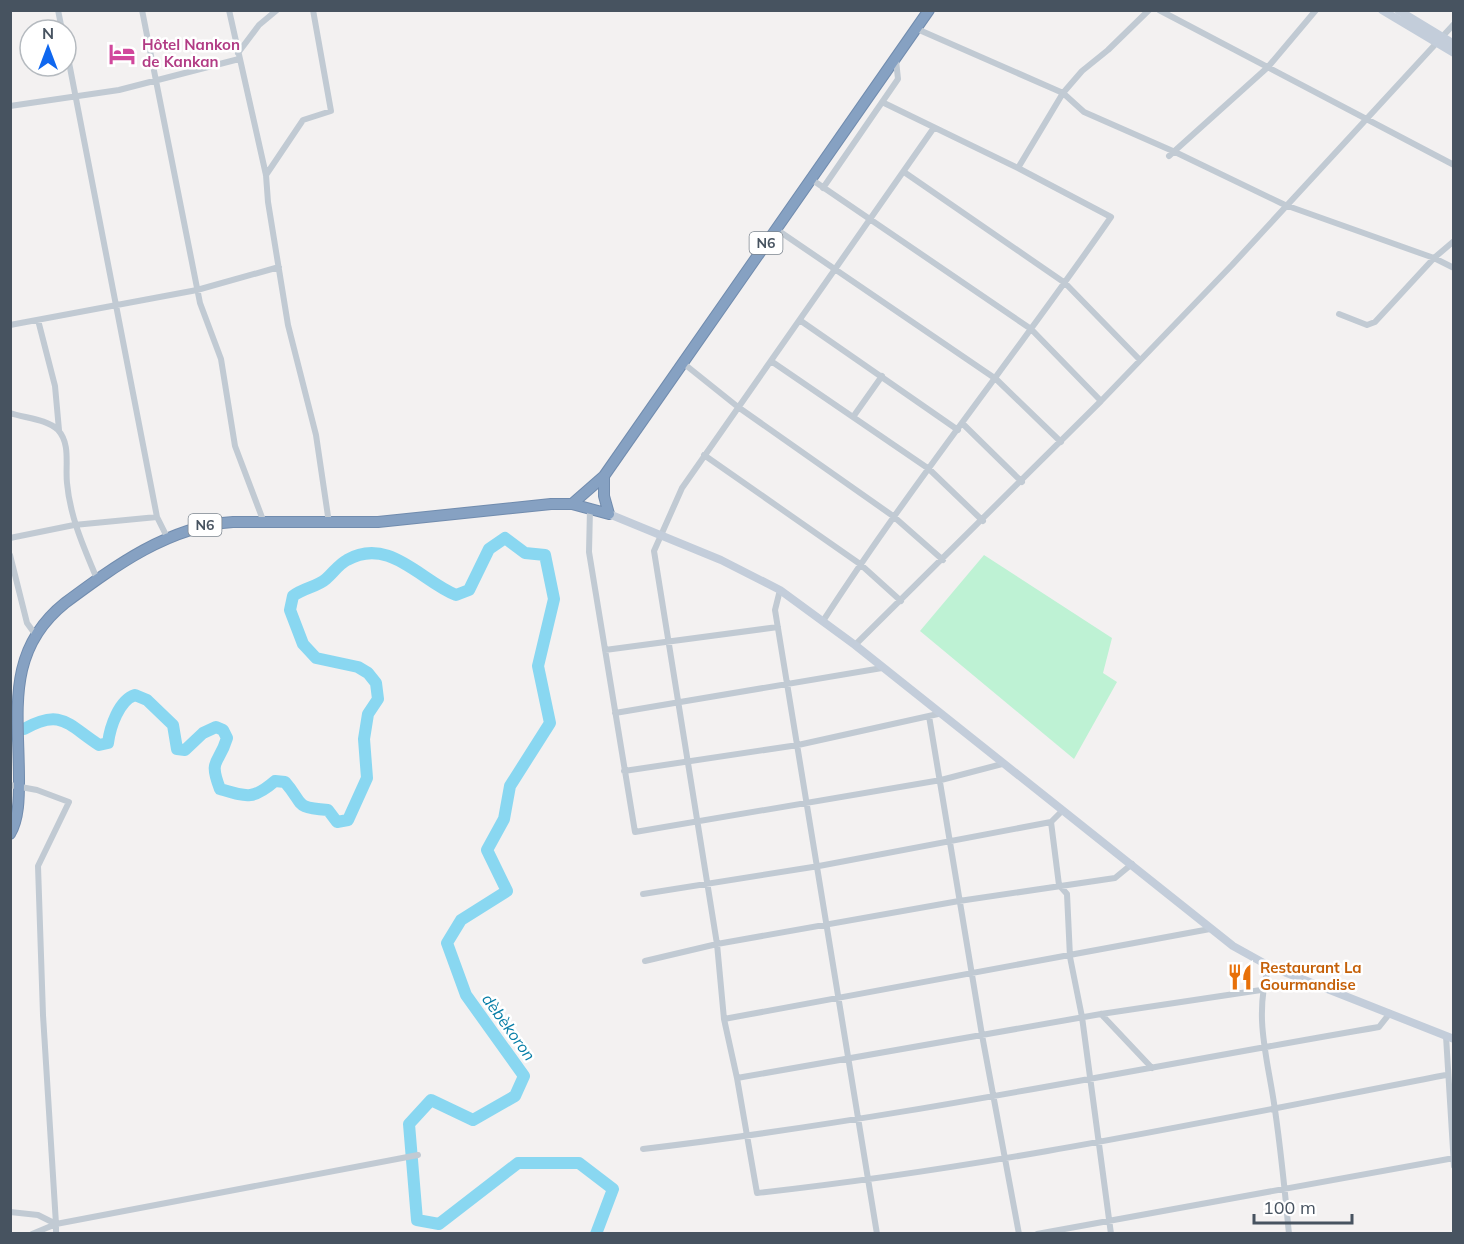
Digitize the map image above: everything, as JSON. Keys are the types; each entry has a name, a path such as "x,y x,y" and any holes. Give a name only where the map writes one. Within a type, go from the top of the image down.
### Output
{"highway":[{"name":"N6","path":"572,504 604,476 929,10"},
{"path":"604,476 604,496 609,514"},
{"name":"N6","path":"10,834 19,800 15,786 22,664 35,634 52,613 97,579 152,545 213,523 263,520 329,523 406,521 500,508 572,504 609,514"}],"main road":[{"path":"1382,10 1438,39 1454,44"},
{"path":"1398,10 1454,53"},
{"path":"609,514 720,560 780,590 855,645 934,715 1002,764 1131,864 1210,929 1269,966 1450,1038"}],"street":[{"path":"142,10 197,290 221,359 235,446 263,520"},
{"path":"229,10 266,175 288,324 316,435 329,523"},
{"path":"10,106 119,90 239,56 259,25 277,10"},
{"path":"266,175 303,120 331,111 313,10"},
{"path":"1018,168 1063,93 1082,71 1108,50 1149,10"},
{"path":"1159,10 1454,165"},
{"path":"1172,154 1268,67 1316,10"},
{"path":"855,645 983,521 1101,401 1232,265 1365,117 1454,24"},
{"path":"917,29 1063,93 1084,112 1285,205 1434,258 1454,268"},
{"path":"823,188 898,79 896,56"},
{"path":"72,78 157,517 168,539"},
{"path":"823,621 893,516 996,379 1111,217 1018,168 933,129 882,102"},
{"path":"933,129 801,321 682,488 654,551 686,762 717,944 724,1019 738,1078 757,1193 869,1181 1098,1141 1446,1075"},
{"path":"904,172 1065,283 1140,360"},
{"path":"811,179 869,221 1031,329 1101,401"},
{"path":"776,229 996,379 1061,442"},
{"path":"1339,314 1366,325 1375,322 1434,258 1454,241"},
{"path":"10,325 117,303 197,290 279,267"},
{"path":"38,320 44,335 55,386 59,430 66,445 67,483 74,525 97,579"},
{"path":"801,321 958,430"},
{"path":"771,361 929,469 983,521"},
{"path":"683,363 738,407 893,516 943,560"},
{"path":"853,417 882,376"},
{"path":"10,413 50,424 59,430"},
{"path":"963,423 1022,482"},
{"path":"704,455 860,564 901,601"},
{"path":"590,509 589,552 634,832 941,780 1002,764"},
{"path":"10,538 74,525 157,517"},
{"path":"10,555 27,623 35,634"},
{"path":"780,590 775,610 819,866 877,1233"},
{"path":"605,650 778,627"},
{"path":"615,713 788,686 882,668"},
{"path":"624,771 798,745 934,715 959,901 1019,1233"},
{"path":"15,786 69,802 38,866 43,1015 56,1233"},
{"path":"644,894 819,866 951,839 1051,822 1062,811"},
{"path":"1051,822 1059,885 1067,894 1070,957 1082,1017 1111,1233"},
{"path":"645,961 717,944 959,901 1114,878 1131,864"},
{"path":"724,1019 1070,957 1210,929"},
{"path":"1269,966 1261,990 1263,1047 1275,1108 1289,1233"},
{"path":"738,1078 1082,1017 1261,990"},
{"path":"643,1149 746,1137 1089,1080 1379,1027 1389,1013"},
{"path":"1101,1014 1152,1068"},
{"path":"1450,1038 1446,1075 1454,1166"},
{"path":"32,1233 56,1224 418,1155"},
{"path":"1037,1233 1284,1187 1453,1159"},
{"path":"10,1212 38,1215 56,1224"}],"green space":[{"path":"984,555 1112,638 1103,673 1117,682 1074,759 920,631"}],"waterway":[{"name":"dèbèkoron","path":"24,729 37,723 56,719 71,725 99,745 108,743 113,722 120,708 124,702 135,695 147,700 173,725 177,749 185,750 203,733 216,727 223,730 227,738 215,766 220,789 249,795 261,791 275,781 285,782 304,806 328,810 337,822 348,820 367,778 364,739 368,714 378,699 376,683 368,673 358,667 316,658 303,644 290,610 293,596 322,582 344,562 362,554 377,553 391,557 456,595 469,590 489,549 505,538 525,553 545,555 554,599 538,666 550,723 510,786 504,819 487,850 507,891 461,920 447,943 466,995 524,1076 515,1096 473,1120 431,1100 409,1124 417,1220 439,1224 518,1163 579,1163 613,1189 596,1234"}],"place":[{"name":"Hôtel Nankon de Kankan","path":"122,54"},
{"name":"Restaurant La Gourmandise","path":"1240,977"}]}
